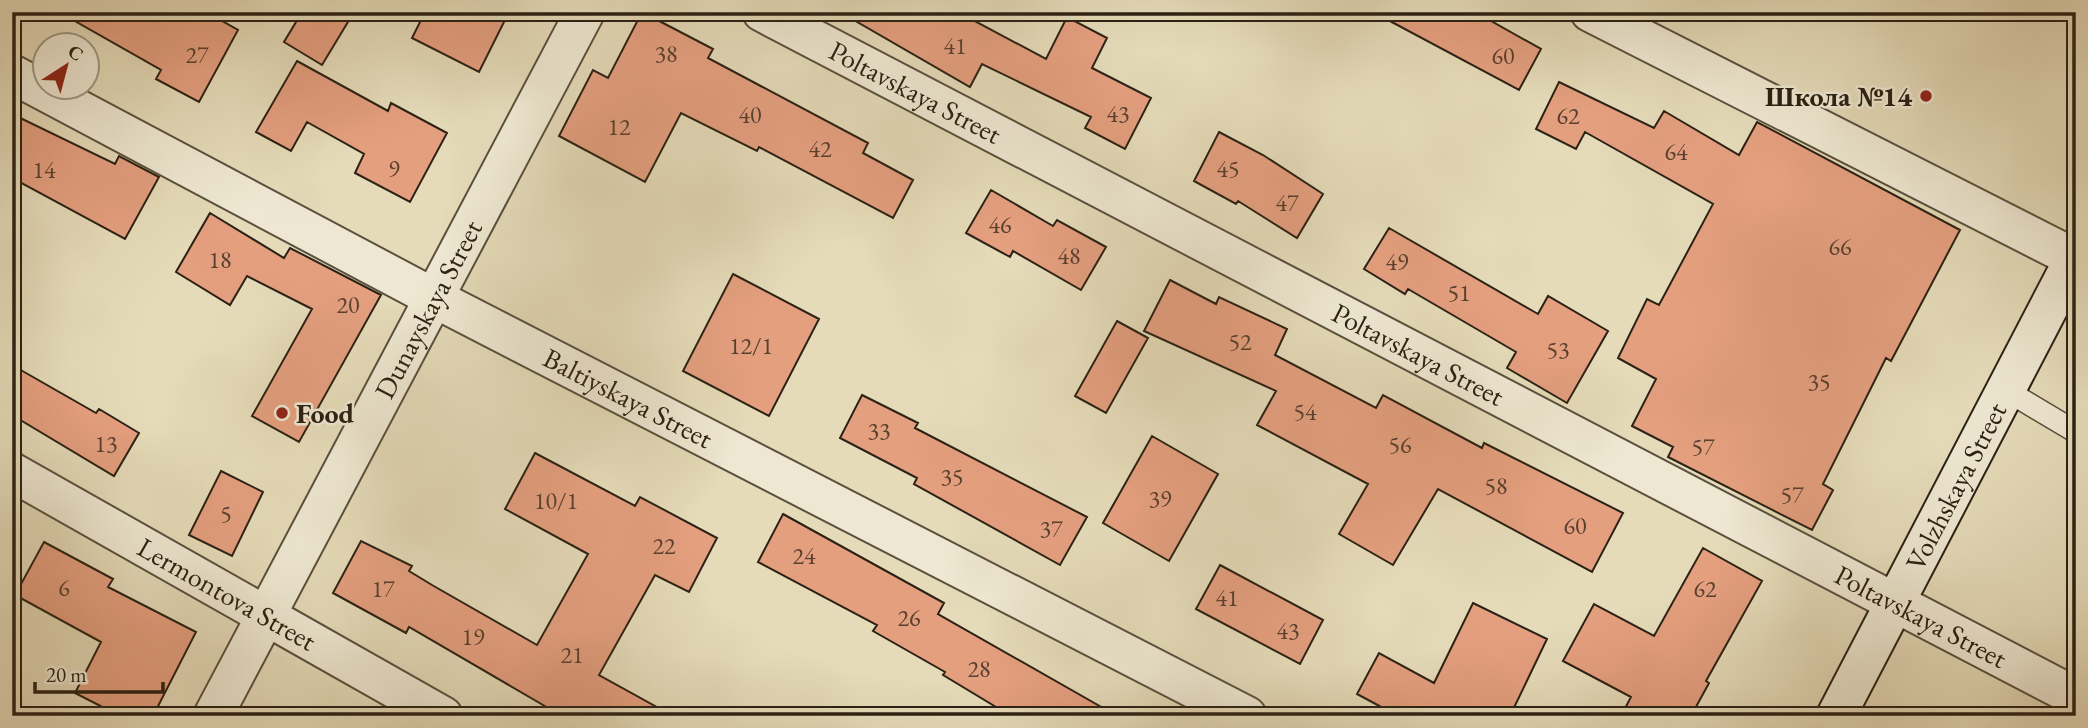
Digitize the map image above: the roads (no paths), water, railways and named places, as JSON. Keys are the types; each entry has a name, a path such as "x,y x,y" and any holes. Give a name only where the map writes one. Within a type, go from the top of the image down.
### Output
{"street":[{"name":"Dunayskaya Street","path":"213,716 585,12"},
{"name":"Poltavskaya Street","path":"762,12 2076,697"},
{"path":"1590,12 2075,257"},
{"name":"Baltiyskaya Street","path":"12,74 433,298 1247,716"},
{"name":"Volzhskaya Street","path":"1836,716 2075,257"},
{"name":"Lermontova Street","path":"12,472 443,716"}],"lane":[{"path":"2004,389 2076,432"}],"place":[{"name":"Школа №14","path":"1926,96"},
{"name":"Food","path":"282,413"}]}
